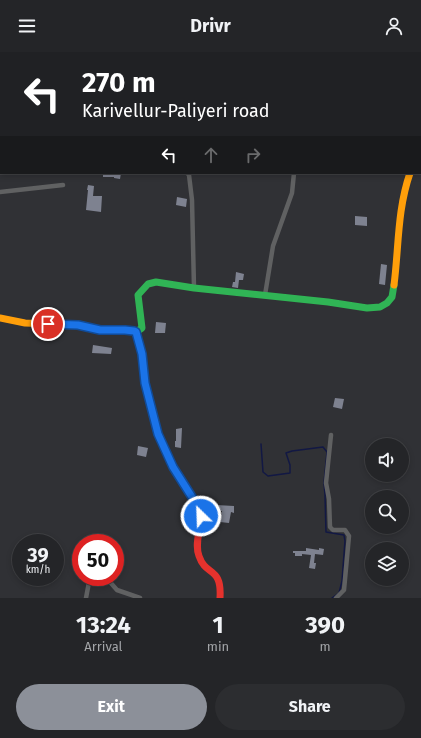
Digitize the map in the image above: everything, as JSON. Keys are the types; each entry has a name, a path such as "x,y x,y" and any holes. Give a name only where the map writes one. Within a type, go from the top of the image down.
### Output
{"street":[{"path":"188,174 192,200 194,288"},
{"path":"265,295 273,246 292,193 294,174"},
{"path":"0,318 25,323 78,325 100,330 125,330 136,332 142,328 138,294 148,284 156,282 194,288 328,302 367,308 380,306 387,303 392,297 399,216 404,189 410,174"},
{"path":"0,192 63,185"},
{"path":"136,332 142,354 145,383 158,434 173,467 200,510 201,516 197,547 203,562 219,579 221,585 220,598"},
{"path":"331,435 326,482 329,499 330,527 333,530 345,530 350,536 344,590 336,598"},
{"path":"86,598 88,586"},
{"path":"114,586 118,590 140,598"}],"building":[{"path":"103,174 121,174 120,179 114,177 103,177"},
{"path":"88,185 94,186 93,196 102,196 101,212 86,210"},
{"path":"177,197 187,199 186,207 176,205"},
{"path":"355,216 367,217 367,226 355,225"},
{"path":"381,264 387,265 385,285 379,284"},
{"path":"236,272 244,274 243,280 239,280 238,288 232,287 233,282 235,282"},
{"path":"156,322 166,323 165,333 155,333"},
{"path":"93,345 112,348 111,354 92,353"},
{"path":"335,398 344,399 342,409 333,407"},
{"path":"182,428 181,448 175,447 176,429"},
{"path":"138,446 148,448 146,457 137,455"},
{"path":"216,505 234,506 234,513 231,512 229,523 220,522 222,511 217,511"},
{"path":"306,548 319,550 319,548 324,549 323,555 315,554 315,569 309,568 311,555 302,554 302,556 295,556 295,553 293,553 293,551 306,551"}],"waterway":[{"path":"261,444 263,472 268,476 290,473 290,465 286,453 323,447 327,452 324,483 326,532 344,535 345,541 342,581 339,593 332,598"}],"traffic: fast":[{"path":"136,332 142,328 138,295 148,284 156,282 194,288 328,302 367,308 380,307 387,303 392,297 394,285"}],"traffic: slow":[{"path":"394,285 401,215 410,174"},
{"path":"0,318 25,323 78,325 100,330 125,330 136,332 142,354 145,383 158,434 173,467 200,510 200,524"}],"traffic: jam":[{"path":"200,524 197,544 199,556 202,563 216,576 219,581 220,598"}],"route":[{"path":"48,324 78,325 100,330 125,330 136,332 142,354 145,383 158,434 173,467 200,510 201,516"}]}
